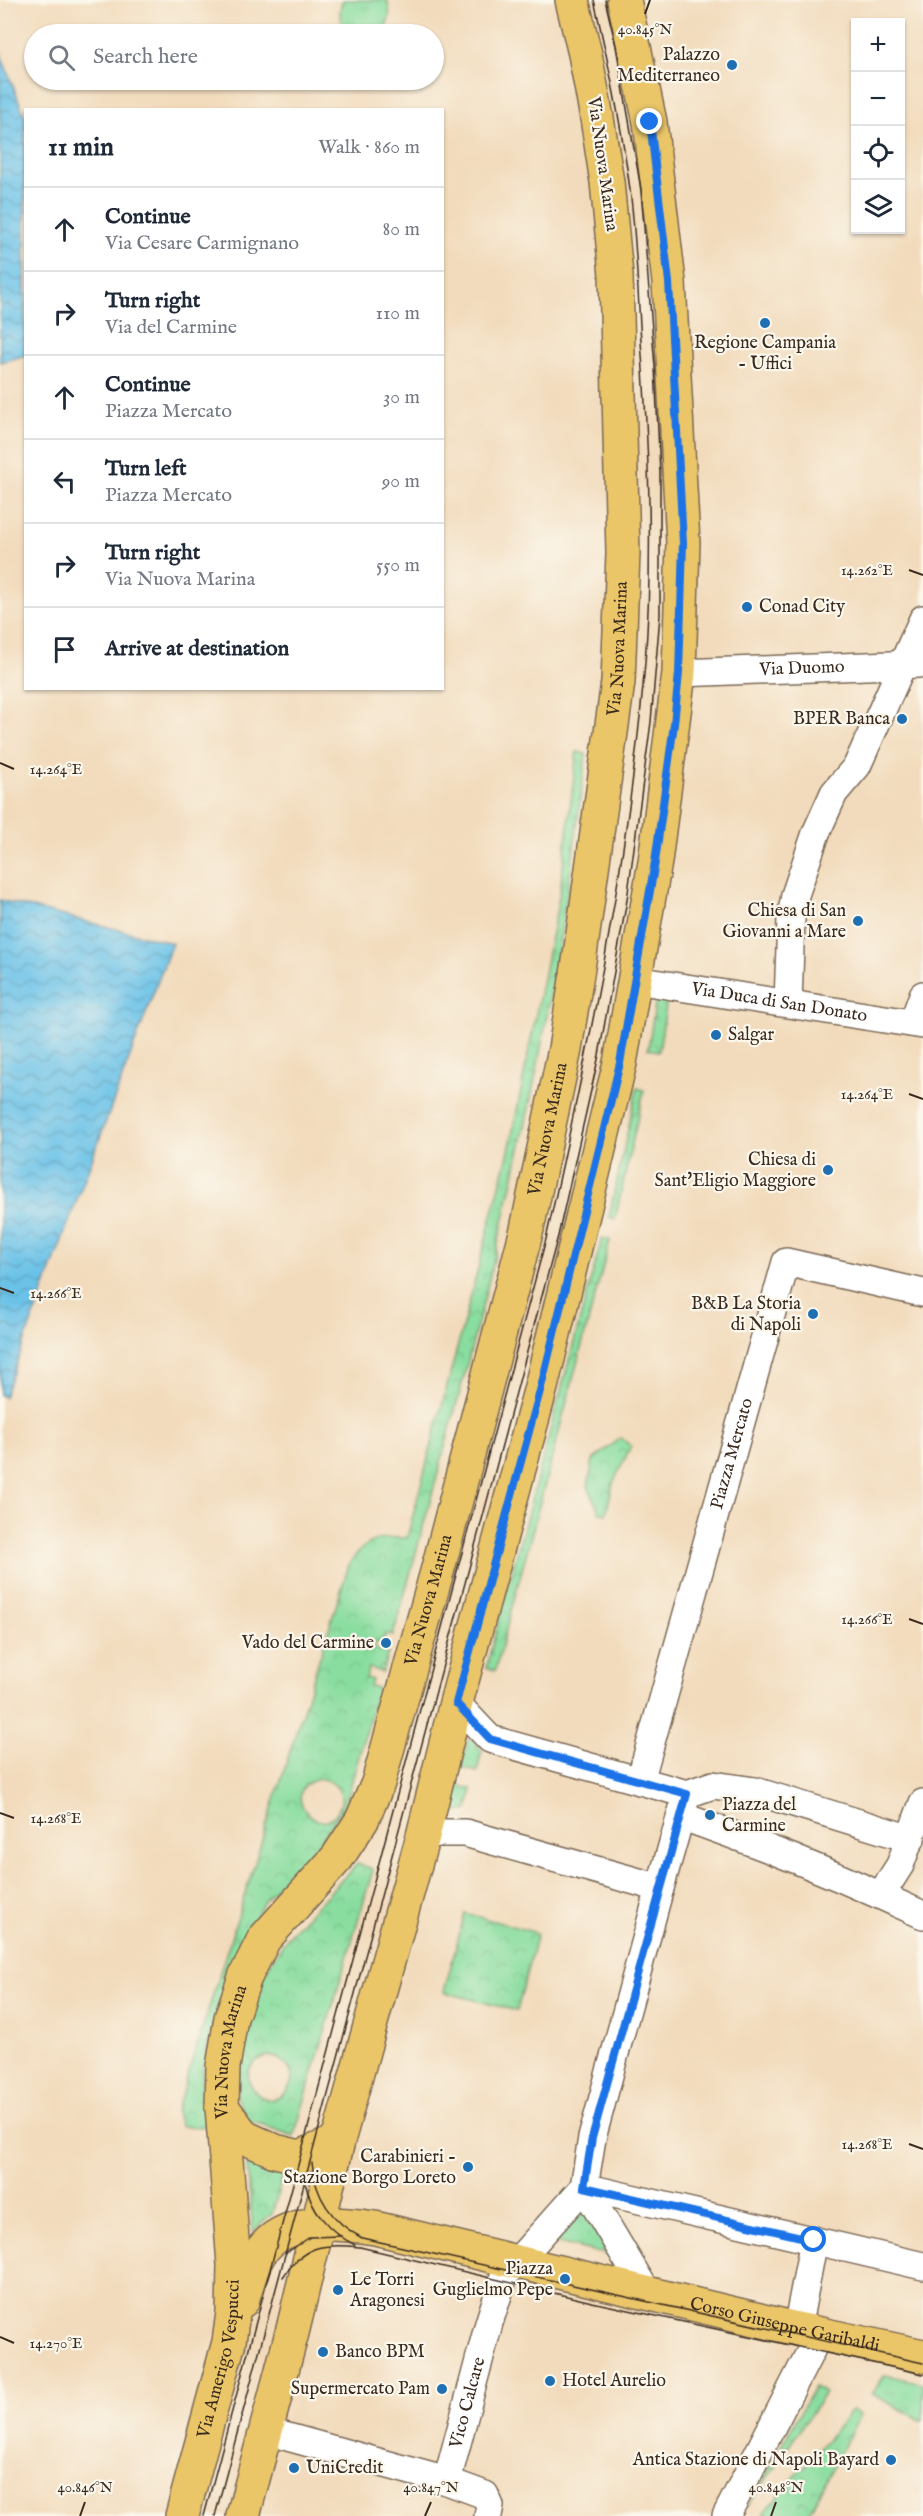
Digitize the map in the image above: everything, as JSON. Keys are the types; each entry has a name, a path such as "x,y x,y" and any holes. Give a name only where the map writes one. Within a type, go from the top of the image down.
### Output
{"main road":[{"name":"Via Nuova Marina","path":"228,2199 222,2108 223,2067 231,2018 244,1977 264,1939 337,1858 362,1820 378,1783 440,1561 527,1229 565,1049 618,682 623,553 614,252 607,182 597,118 572,0"},
{"path":"243,2516 335,2155 423,1836 456,1703 544,1376 620,1063 656,851 679,673 683,543 670,292 650,122 624,0"},
{"path":"222,2108 244,2137 275,2151 300,2157 335,2155"},
{"path":"335,2155 335,2191 343,2205 355,2218 375,2228"},
{"name":"Via Amerigo Vespucci","path":"182,2516 229,2342 233,2313 234,2265 228,2199"},
{"path":"229,2342 248,2282 262,2250 286,2232 319,2223 375,2228 516,2263 646,2291"},
{"name":"Corso Giuseppe Garibaldi","path":"646,2291 808,2331 923,2356"}],"street":[{"path":"788,1003 788,942 795,895 816,833 834,793 857,766 913,664 923,619"},
{"name":"Via Duomo","path":"679,673 913,664"},
{"name":"Via Duca di San Donato","path":"635,980 918,1024"},
{"path":"918,1024 923,995"},
{"name":"Piazza Mercato","path":"640,1781 786,1262 923,1293"},
{"path":"456,1703 490,1739 640,1781 741,1838 881,1895 923,1915"},
{"path":"516,2263 584,2187 592,2138 684,1805 713,1785 755,1791 911,1839"},
{"path":"881,1895 900,1865 923,1803"},
{"path":"423,1836 439,1833 465,1833 660,1888"},
{"path":"584,2187 923,2266"},
{"path":"584,2187 646,2291"},
{"path":"726,2516 808,2331 814,2240"},
{"name":"Vico Calcare","path":"447,2481 489,2323 504,2276 516,2263"},
{"path":"266,2431 447,2481 485,2495 490,2506 488,2516"}],"green space":[{"path":"343,0 387,0 390,15 388,24 344,24 340,10"},
{"path":"577,752 586,754 573,854 549,1004 519,1153 475,1335 393,1636 385,1634 383,1643 376,1641 374,1648 388,1653 382,1672 369,1668 366,1678 372,1680 370,1686 378,1688 345,1806 314,1849 266,1898 234,1956 210,2034 202,2080 207,2127 180,2126 176,2112 349,1565 360,1550 373,1541 407,1538 509,1151 560,892","holes":["322,1779 339,1790 341,1805 329,1819 320,1821 311,1817 304,1809 301,1800 302,1791 308,1783"]},
{"path":"656,999 667,1000 659,1051 648,1049"},
{"path":"637,1088 644,1090 615,1219 609,1217"},
{"path":"602,1238 610,1240 495,1671 486,1668"},
{"path":"621,1438 631,1446 613,1483 606,1514 600,1513 588,1486 593,1460"},
{"path":"468,1739 474,1740 482,1750 477,1772 461,1767"},
{"path":"456,1785 472,1789 468,1810 449,1813"},
{"path":"358,1863 373,1870 294,2136 247,2120 237,2098 240,2055 254,1997 271,1962 288,1936","holes":["268,2056 274,2057 288,2067 292,2077 288,2089 279,2098 269,2099 260,2096 253,2089 249,2080 249,2070 255,2062"]},
{"path":"465,1913 537,1933 517,2011 444,1992"},
{"path":"246,2155 284,2171 272,2214 253,2232"},
{"path":"580,2204 613,2256 546,2240"},
{"path":"885,2375 923,2383 923,2421 872,2394"},
{"path":"814,2387 825,2393 748,2506"},
{"path":"851,2410 860,2415 807,2516 769,2516 763,2513 844,2420"}],"water":[{"path":"0,52 24,114 24,356 0,362"},
{"path":"0,900 172,943 4,1397 0,1395"}],"tram line":[{"path":"204,2516 546,1239 592,1025 618,881 629,809 645,663 649,586 648,470 631,198 615,98 594,0"},
{"path":"215,2516 558,1236 599,1055 627,900 651,722 660,615 660,474 655,367 641,189 616,46 605,0"},
{"path":"312,2163 317,2187 327,2207 351,2232 362,2238 923,2363"},
{"path":"305,2182 312,2202 329,2227 355,2245"},
{"path":"286,2253 310,2237 341,2236"},
{"path":"283,2277 299,2258 316,2248 360,2247 592,2302 923,2374"}],"place":[{"name":"Palazzo Mediterraneo","path":"732,65"},
{"name":"Regione Campania - Uffici","path":"765,323"},
{"name":"Conad City","path":"747,607"},
{"name":"BPER Banca","path":"902,719"},
{"name":"Chiesa di San Giovanni a Mare","path":"858,921"},
{"name":"Salgar","path":"716,1035"},
{"name":"Chiesa di Sant'Eligio Maggiore","path":"828,1170"},
{"name":"B&B La Storia di Napoli","path":"813,1314"},
{"name":"Vado del Carmine","path":"386,1643"},
{"name":"Piazza del Carmine","path":"710,1815"},
{"name":"Carabinieri - Stazione Borgo Loreto","path":"468,2167"},
{"name":"Piazza Guglielmo Pepe","path":"565,2279"},
{"name":"Le Torri Aragonesi","path":"338,2290"},
{"name":"Banco BPM","path":"323,2352"},
{"name":"Hotel Aurelio","path":"550,2381"},
{"name":"Supermercato Pam","path":"442,2389"},
{"name":"Antica Stazione di Napoli Bayard","path":"891,2460"},
{"name":"UniCredit","path":"294,2468"}],"route":[{"path":"650,122 674,336 683,543 683,610 674,724 655,862 620,1063 541,1387 456,1703 490,1739 687,1794 592,2138 584,2187 814,2240"}]}
